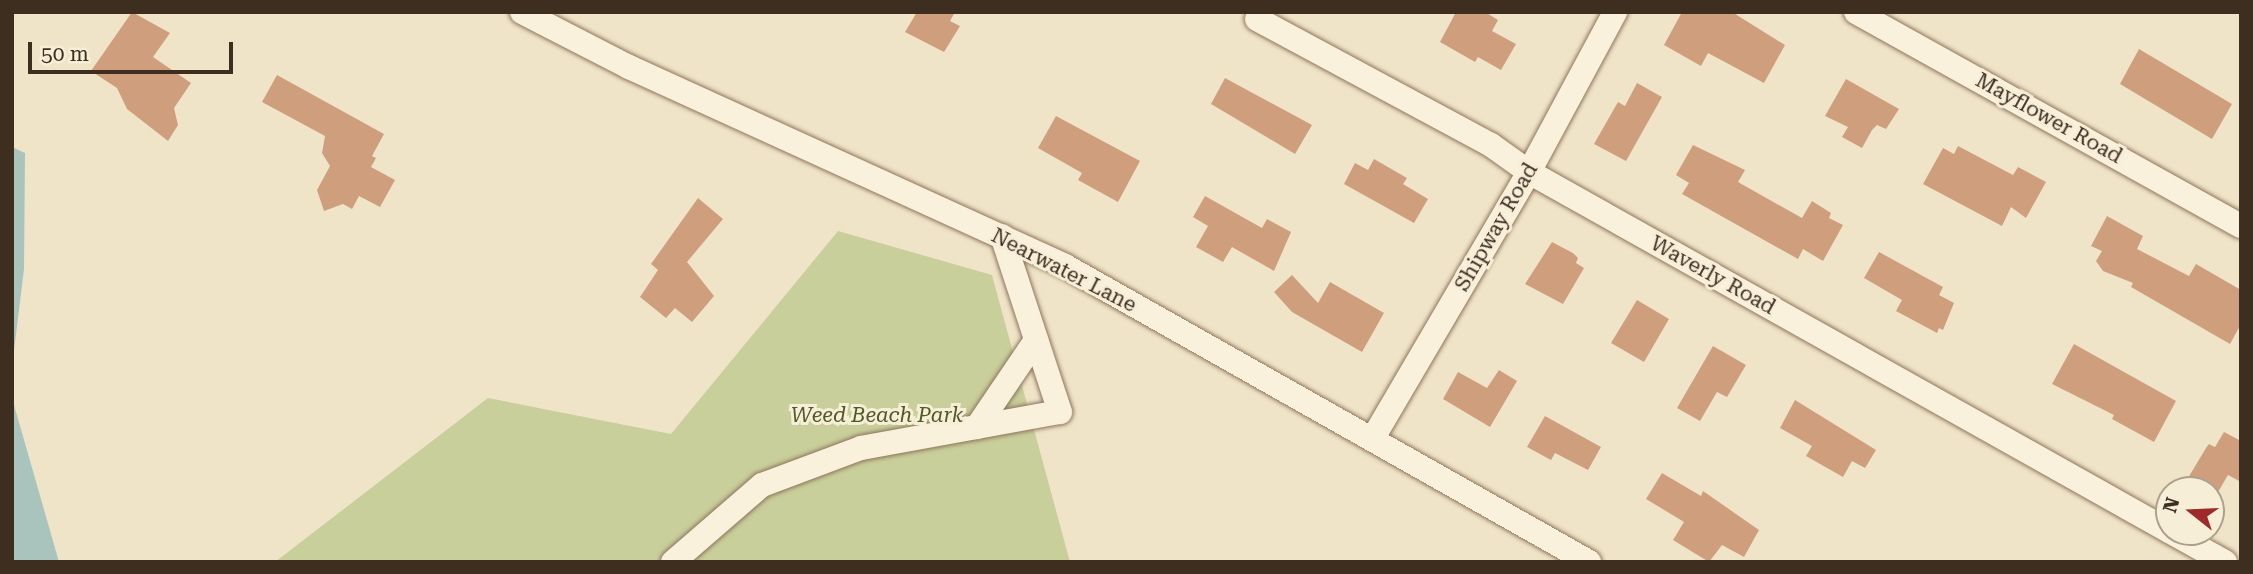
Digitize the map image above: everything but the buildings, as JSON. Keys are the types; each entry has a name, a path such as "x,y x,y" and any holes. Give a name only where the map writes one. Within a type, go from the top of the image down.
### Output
{"street":[{"name":"Nearwater Lane","path":"522,12 629,66 1065,266 1589,562"},
{"name":"Shipway Road","path":"1373,438 1529,172 1615,12"},
{"name":"Mayflower Road","path":"1856,12 2241,226"},
{"name":"Waverly Road","path":"1257,19 1491,145 1529,172 2155,523"},
{"path":"673,562 762,485 861,448 1060,412 1002,236"},
{"path":"977,427 1036,340"},
{"name":"Waverly Road","path":"2197,546 2225,562"}],"green space":[{"name":"Weed Beach Park","path":"838,231 992,275 1070,562 275,562 488,398 671,434"}],"water":[{"path":"12,147 25,153 24,269 12,367"},
{"path":"12,398 59,562 12,562"}]}
